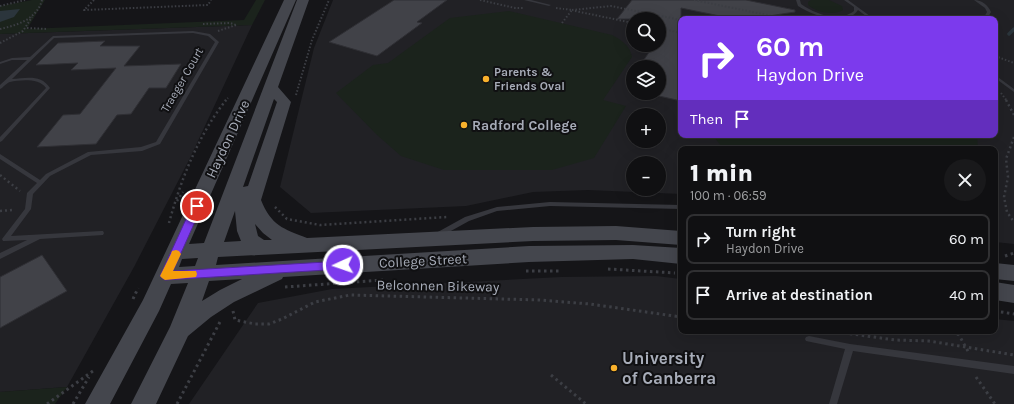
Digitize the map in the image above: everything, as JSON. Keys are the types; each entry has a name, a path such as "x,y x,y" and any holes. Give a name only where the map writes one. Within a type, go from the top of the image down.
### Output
{"main road":[{"name":"Haydon Drive","path":"97,404 151,305 165,276 272,43 290,0"},
{"name":"Haydon Drive","path":"143,404 180,329 202,274 303,0"},
{"path":"271,87 284,102 252,200 257,214 269,230 284,239 312,246"},
{"path":"257,124 265,139 243,203 246,231 250,241 262,248"},
{"name":"College Street","path":"176,252 533,234 616,233 678,238"},
{"name":"College Street","path":"165,276 202,274 280,278 529,254 633,252 678,256"},
{"path":"998,271 1014,273"},
{"path":"180,329 203,311 229,298 280,278"},
{"path":"998,291 1014,294"}],"lane":[{"path":"526,0 549,5"},
{"path":"798,0 799,5 804,9 827,16"},
{"path":"846,0 868,16"},
{"path":"976,0 987,7 989,12 986,16"},
{"path":"848,16 856,11 856,7"},
{"name":"Traeger Court","path":"0,88 53,38 193,32 209,35 217,42 158,143 142,149 90,153 48,175 39,182"},
{"path":"0,63 12,59 31,58"},
{"path":"998,78 1014,91"},
{"path":"0,140 48,88 46,82 40,79 7,82"},
{"path":"0,156 39,182 30,193 28,209 5,239 101,233"},
{"path":"432,239 466,219 497,209 550,204 678,207"},
{"path":"0,239 14,227"},
{"path":"0,256 41,237"},
{"path":"809,339 850,347 974,363 1014,370"},
{"path":"833,404 850,347"}],"path":[{"path":"0,6 26,0"},
{"path":"0,43 10,39 27,28 33,15 41,6 42,0"},
{"path":"94,0 84,10 208,4 211,0"},
{"path":"294,99 312,40 329,0"},
{"path":"694,0 772,16"},
{"path":"549,5 626,22"},
{"path":"562,22 572,10 611,6 678,19"},
{"path":"0,29 16,25 33,15"},
{"path":"209,35 236,25"},
{"path":"666,29 678,31"},
{"path":"998,57 1014,63"},
{"path":"1007,92 1000,93 1011,108 1014,115"},
{"path":"167,228 178,191 194,153 212,118 220,109"},
{"path":"1014,137 1006,159 1008,177 1004,196 1007,212 1014,222"},
{"path":"0,175 21,192"},
{"path":"274,206 287,218 320,226 459,216 466,219"},
{"path":"607,269 678,273"},
{"path":"519,271 533,272 562,270"},
{"path":"280,278 388,280"},
{"path":"134,297 141,283"},
{"name":"Belconnen Bikeway","path":"229,298 235,320 248,325 265,325 277,322 309,304 326,298 350,295 546,300 590,304 678,317"},
{"path":"177,404 229,298"},
{"path":"998,311 1014,314"},
{"path":"851,334 894,340 929,341 1014,355"},
{"path":"957,334 965,346"},
{"path":"974,363 977,380 995,404"},
{"path":"47,404 93,371"},
{"path":"551,375 586,404"}],"shaded area":[{"path":"32,0 45,0 27,29 244,20 256,0 265,0 252,25 0,34 0,6"},
{"name":"Radford College","path":"333,0 1014,0 1014,244 998,242 998,146 678,146 678,194 666,193 666,156 626,156 626,192 588,190 533,192 466,206 311,213 280,187 314,48"},
{"path":"811,0 829,0 842,6 843,10 834,13 820,11 808,5 808,2"},
{"path":"20,9 14,17 0,22 0,11"},
{"name":"Parents & Friends Oval","path":"509,11 612,35 622,41 626,45 626,52 630,52 632,57 630,60 626,60 626,66 603,100 626,106 594,158 552,170 444,170 401,156 376,134 336,93 373,65 388,63 450,18"},
{"path":"252,25 190,158 134,267 67,387 0,392 0,34"},
{"path":"715,138 977,138 978,146 721,146"},
{"name":"University of Canberra","path":"656,276 678,279 678,334 998,334 998,319 1014,321 1014,404 189,404 258,303 332,289 561,277"},
{"path":"67,387 55,404 0,404 0,392"}],"building":[{"path":"394,0 447,0 417,22 422,23 377,56 329,42"},
{"path":"632,0 746,0 795,10 795,12 769,16 720,16 681,8 681,16 678,16 678,100 666,98 666,60 644,60 649,52 666,52 666,12 626,12 626,19 617,19"},
{"path":"105,41 100,46 140,46 124,66 181,64 166,88 149,88 131,114 117,115 96,144 37,147 63,115 80,114 116,68 71,70 78,63 36,65 58,43"},
{"path":"42,255 67,291 0,328 0,277"}],"waterway":[{"path":"1009,34 1014,29"}],"slow traffic":[{"path":"176,254 165,276 192,274"}],"place":[{"name":"Parents & Friends Oval","path":"486,79"},
{"name":"Radford College","path":"464,125"},
{"name":"University of Canberra","path":"614,368"}],"route":[{"path":"197,206 165,276 343,265"}]}
